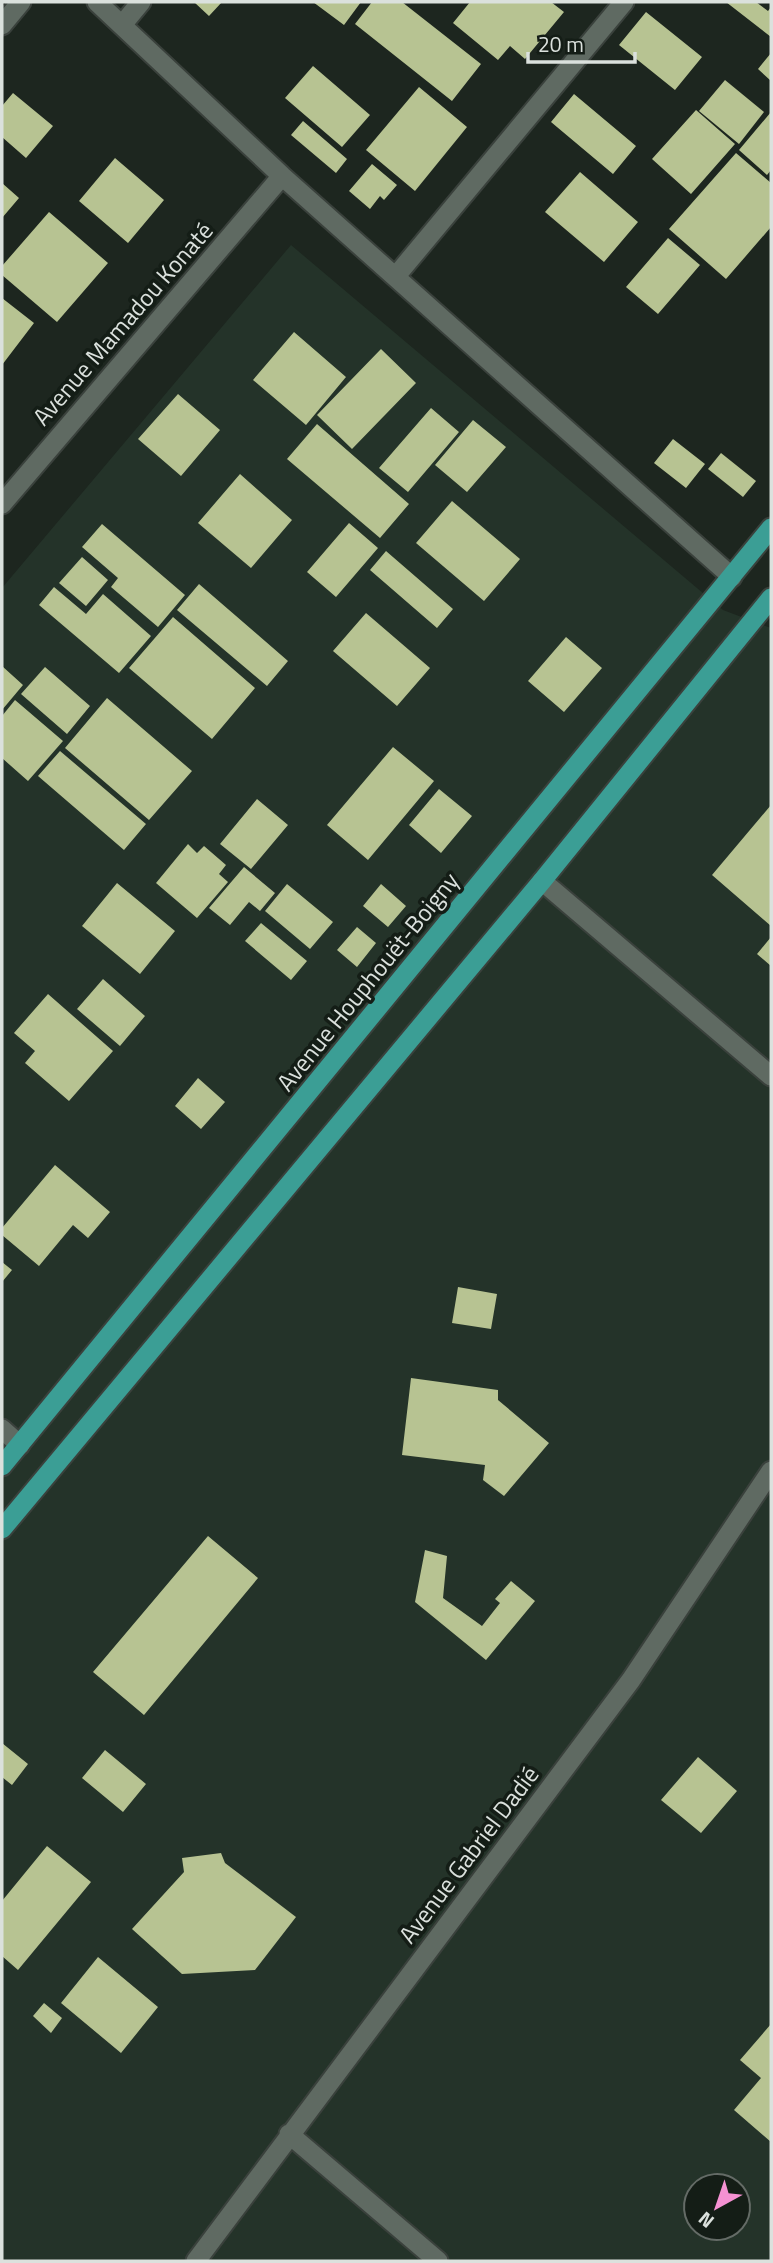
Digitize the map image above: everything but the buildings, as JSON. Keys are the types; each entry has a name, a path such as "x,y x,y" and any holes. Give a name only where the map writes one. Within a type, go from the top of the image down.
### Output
{"highway":[{"name":"Avenue Houphouët-Boigny","path":"2,1466 771,528"},
{"path":"2,1529 542,881 770,602"}],"street":[{"path":"2,24 21,2"},
{"path":"97,2 282,176 732,577"},
{"path":"122,26 141,2"},
{"path":"396,276 624,2"},
{"name":"Avenue Mamadou Konaté","path":"2,504 282,176"},
{"path":"542,881 771,1076"},
{"path":"2,1429 20,1444"},
{"name":"Avenue Gabriel Dadié","path":"196,2261 631,1680 771,1471"},
{"path":"289,2134 438,2261"}],"shaded area":[{"path":"291,245 723,610 771,628 771,2261 2,2261 2,588"}]}
